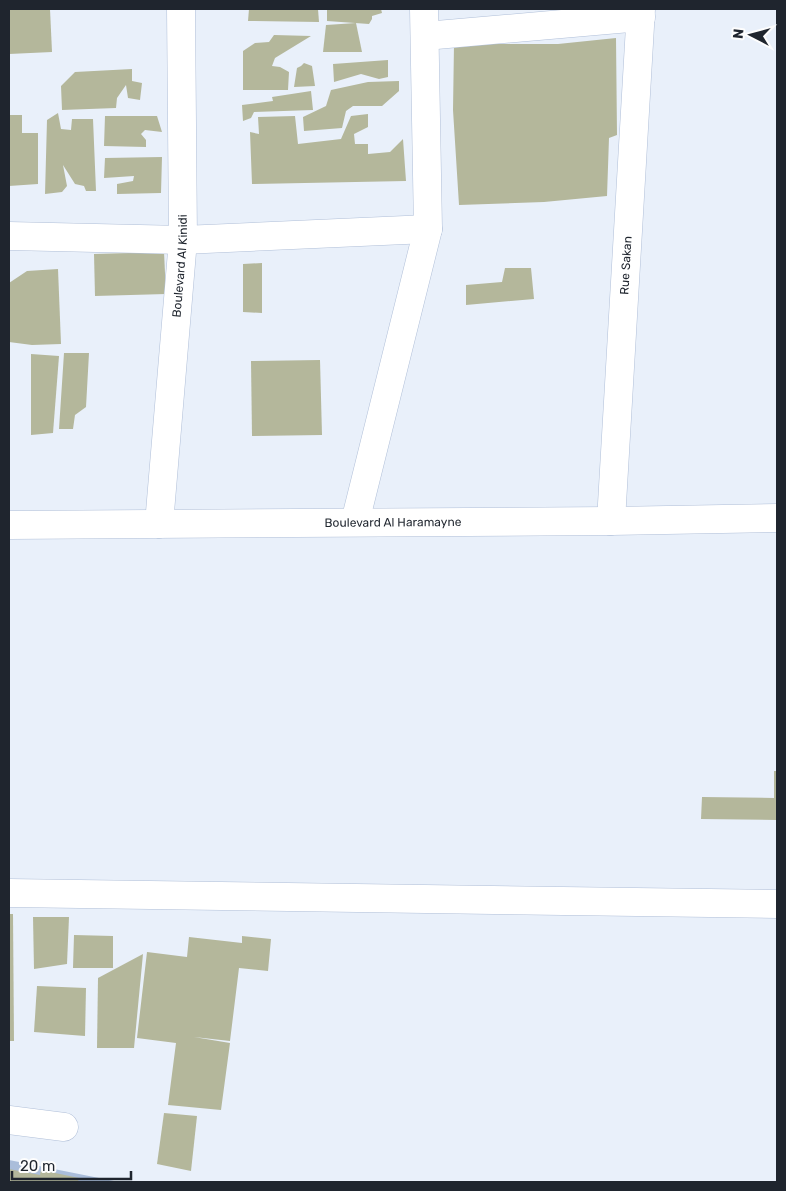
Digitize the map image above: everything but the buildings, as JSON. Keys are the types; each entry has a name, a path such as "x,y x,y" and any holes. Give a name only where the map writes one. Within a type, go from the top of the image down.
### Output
{"street":[{"name":"Boulevard Al Kinidi","path":"159,524 183,240 181,9"},
{"path":"355,522 428,229 424,9"},
{"path":"425,36 641,13"},
{"name":"Rue Sakan","path":"611,521 641,13"},
{"path":"9,236 183,240 428,229"},
{"name":"Boulevard Al Haramayne","path":"9,525 777,518"},
{"path":"9,894 777,904"},
{"path":"9,1120 64,1127"}],"shaded area":[{"path":"9,1160 119,1182 9,1182"}]}
